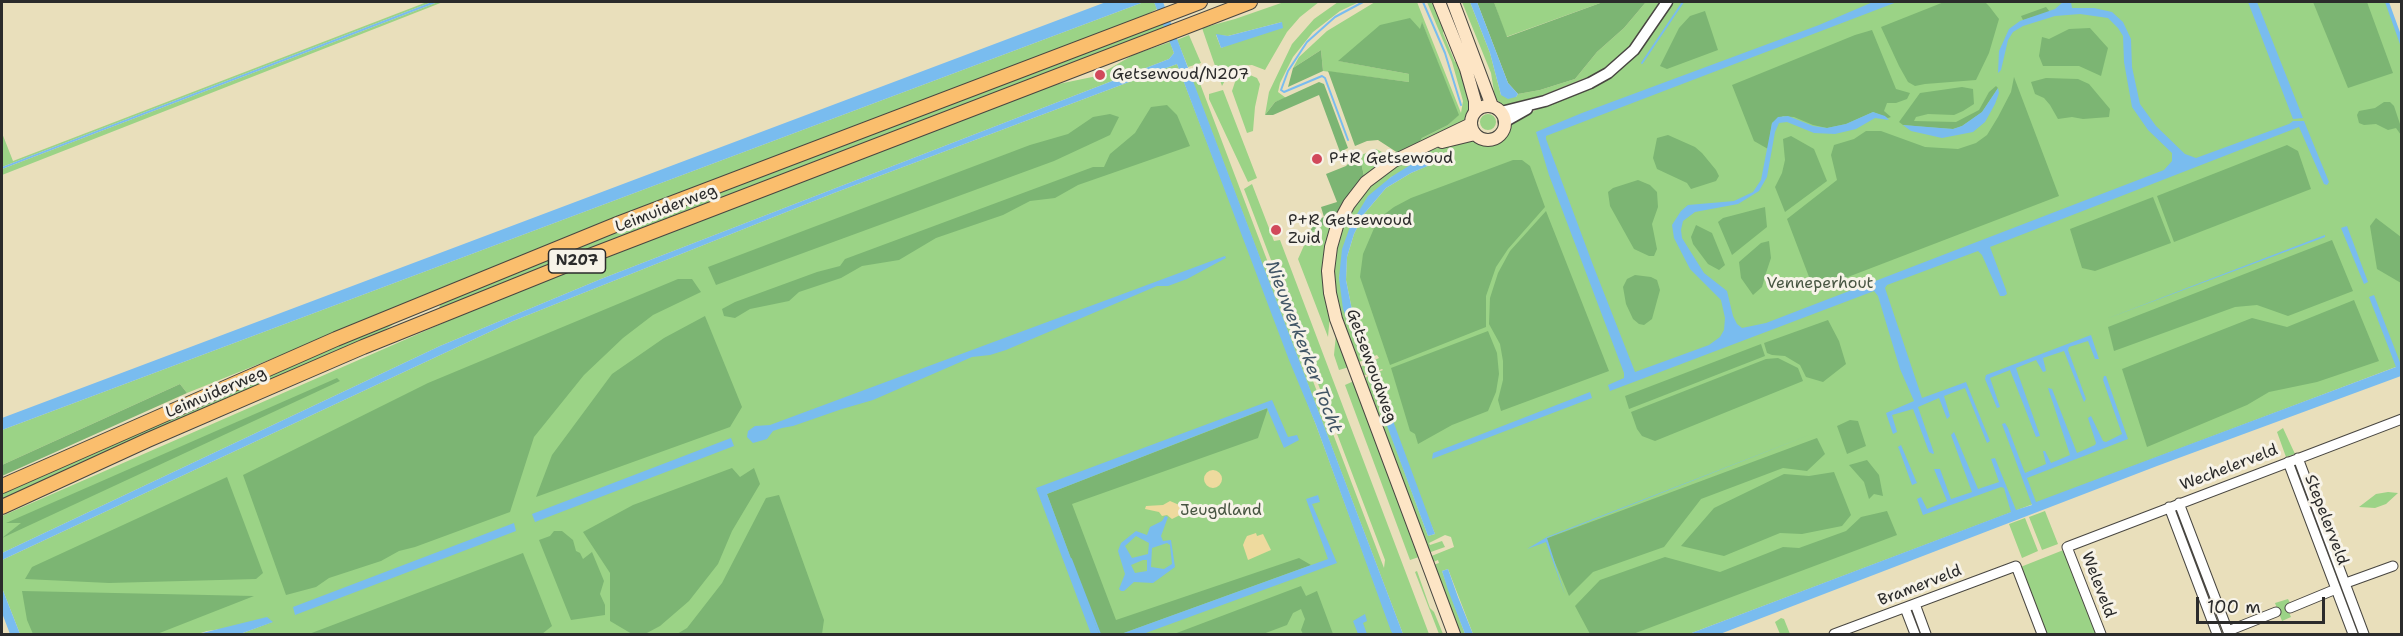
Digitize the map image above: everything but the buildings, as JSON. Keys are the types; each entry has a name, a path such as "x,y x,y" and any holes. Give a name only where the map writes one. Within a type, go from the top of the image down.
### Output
{"main road":[{"name":"Leimuiderweg","path":"2,486 336,339 609,228 1200,2"},
{"name":"Leimuiderweg","path":"2,507 148,440 363,347 574,262 1250,2"},
{"path":"1439,2 1464,63 1475,101 1474,123 1483,139 1494,138 1501,133 1499,114 1453,2"},
{"path":"1474,123 1482,107 1499,114"},
{"name":"Getsewoudweg","path":"1454,634 1339,329 1330,299 1328,279 1329,256 1335,231 1356,193 1384,167 1474,123"}],"street":[{"path":"1499,114 1532,106 1583,86 1612,70 1634,50 1667,2"},
{"name":"Wechelerveld","path":"2067,547 2402,419"},
{"name":"Stepelerveld","path":"2293,460 2346,583 2364,634"},
{"name":"Stepelerveld","path":"2293,460 2353,634"},
{"path":"2179,503 2228,633 2276,612"},
{"path":"2169,507 2217,634"},
{"name":"Weleveld","path":"2067,547 2101,634"},
{"name":"Bramerveld","path":"1834,634 2016,566 2042,634"},
{"name":"Stepelerveld","path":"2346,583 2393,566"},
{"name":"Stepelerveld","path":"2290,608 2336,589"},
{"path":"1915,604 1926,634"},
{"path":"1905,608 1915,634"}],"green space":[{"path":"432,2 2,167 2,133 13,161"},
{"path":"443,2 2,175 2,169"},
{"path":"1144,2 1154,2 1157,9 1131,23 557,244 187,393 180,384 2,465 2,430"},
{"path":"1284,2 1319,2 1300,17 1287,32 1265,70 1252,65 1240,66 1229,73 1222,86 1202,28","holes":["1282,22 1221,48 1216,35 1228,36"]},
{"path":"1338,2 1359,2 1340,11 1313,32 1293,57 1280,83 1278,92 1286,98 1275,102 1265,115 1269,92 1292,44 1314,19"},
{"path":"1375,2 1417,2 1461,113 1463,101 1452,62 1427,2 1436,2 1445,28 1443,33 1455,62 1458,61 1471,99 1470,111 1463,122 1419,143 1422,138 1448,125 1458,115 1422,23 1421,30 1339,61 1409,74 1409,82 1323,71 1321,50 1293,68 1299,57 1327,31"},
{"path":"1462,2 1470,2 1490,53 1501,95 1516,97 1518,94 1575,79 1597,52 1624,28 1646,2 1661,2 1631,47 1605,70 1588,79 1585,78 1521,104 1503,106 1495,98 1491,73"},
{"path":"1477,2 1494,2 1507,37 1603,2 1646,2 1624,28 1597,52 1575,79 1518,94 1508,83"},
{"path":"1494,2 1603,2 1506,37"},
{"name":"Venneperhout","path":"1672,2 2387,2 2401,40 2401,365 1689,634 1473,634 1448,569 1442,571 1465,634 1459,634 1433,565 1439,563 1438,560 1431,563 1429,557 1454,547 1451,537 1445,535 1429,543 1430,545 1442,541 1445,547 1428,553 1362,379 1383,370 1362,376 1358,368 1379,358 1377,355 1356,363 1333,289 1333,253 1343,223 1359,197 1385,172 1427,151 1470,139 1490,143 1501,139 1513,122 1547,104 1582,91 1660,19","holes":["1453,155 1411,173 1386,188 1364,214 1354,234 1347,257 1346,280 1354,320 1339,278 1351,224 1391,177","1371,380 1435,534 1428,536"]},
{"path":"1944,2 1985,2 1989,6 1999,19 1989,53 1976,80 1915,86 1908,82 1881,27"},
{"path":"2313,2 2367,2 2393,73 2348,88"},
{"path":"2046,7 2050,12 2023,20 2021,16"},
{"path":"1705,11 1718,50 1667,69 1660,66 1679,28 1690,16"},
{"path":"1410,18 1420,29 1422,22 1459,115 1448,125 1398,153 1378,140 1367,141 1355,146 1328,71 1409,82 1409,74 1338,61 1380,25"},
{"path":"1163,22 1165,29 471,298 439,308 441,303 562,252"},
{"path":"2090,28 2108,48 2101,76 2079,66 2043,66 2039,56 2042,37 2049,39 2069,29"},
{"path":"1872,30 1896,89 1910,93 1907,99 1887,103 1884,111 1891,117 1873,112 1846,124 1827,128 1794,117 1783,116 1772,123 1768,149 1754,141 1732,85"},
{"path":"1189,35 1201,63 1188,67 1177,40"},
{"path":"1170,42 1174,53 1169,59 601,279 440,346 2,553 2,516 546,278 1044,87 1097,76 1133,55"},
{"path":"1321,50 1323,71 1288,87 1293,68"},
{"name":"Jeugdland","path":"1177,64 1316,425 1393,634 240,634 272,622 198,634 20,634 2,588 2,560 513,321 834,193"},
{"path":"1196,73 1384,568 1385,560 1244,189 1252,184 1274,241 1280,240 1429,634 1403,634 1190,75"},
{"path":"1250,75 1257,78 1260,84 1253,131 1247,133 1232,91 1236,79"},
{"path":"2014,77 2059,196 1814,290 1787,219 1837,180 1831,155 1834,145 1854,139 1866,131 1881,131 1925,147 1958,149 1976,143 1987,135 1998,117 2011,92"},
{"path":"2046,78 2078,79 2089,84 2110,109 2109,117 2058,119 2044,98 2035,94 2031,82"},
{"path":"1319,82 1324,84 1348,148 1340,152 1319,95 1273,115 1265,115 1275,102"},
{"path":"1996,86 1998,88 1982,112 1962,126 1953,129 1903,125 1899,122 1920,93 1962,87 1973,89 1974,104 1963,111 1954,115 1928,114 1916,117 1914,121 1956,122 1979,110 1989,92"},
{"path":"1223,90 1257,178 1248,182 1209,99 1209,94"},
{"path":"2384,102 2390,102 2394,106 2401,127 2401,135 2396,128 2388,130 2376,124 2359,123 2357,115 2359,111 2375,108"},
{"path":"1167,105 1177,115 1190,146 1078,185 1055,198 1030,201 1003,215 936,238 899,260 862,266 841,278 799,292 789,301 750,309 735,318 724,316 722,309 735,302 840,266 845,259 1093,167 1104,167 1110,154 1135,133 1151,107"},
{"path":"1110,114 1119,117 1110,135 1054,161 716,285 708,267 1030,145 1068,134 1093,117"},
{"path":"1488,114 1496,122 1488,130 1480,122"},
{"path":"1668,135 1695,147 1702,153 1719,176 1716,181 1691,189 1687,183 1657,169 1653,158 1657,138"},
{"path":"1791,136 1814,149 1827,181 1785,212 1775,187 1785,160 1783,139"},
{"path":"2287,145 2298,151 2311,189 2174,242 2157,196"},
{"path":"1376,149 1386,154 1387,160 1364,176 1361,162 1354,158"},
{"path":"1354,158 1361,162 1364,176 1336,218 1310,232 1315,220 1324,217 1321,207 1337,202 1326,174 1346,166"},
{"path":"1513,160 1522,160 1530,166 1545,207 1508,249 1496,267 1486,296 1486,327 1390,365 1360,277 1363,254 1378,219 1411,198"},
{"path":"1638,180 1650,185 1657,192 1658,207 1652,224 1657,249 1654,256 1634,249 1610,206 1608,192 1613,188"},
{"path":"2153,197 2171,243 2095,271 2082,268 2070,229"},
{"path":"1765,207 1767,227 1732,255 1718,222 1723,218"},
{"path":"1546,211 1609,371 1501,411 1498,400 1503,380 1503,361 1500,344 1489,324 1490,298 1498,273 1510,251"},
{"path":"1336,218 1328,337 1298,259 1310,232"},
{"path":"2376,218 2401,237 2401,283 2377,269 2370,226"},
{"path":"1696,225 1712,233 1725,265 1719,270 1708,264 1693,244 1691,237"},
{"path":"2332,240 2353,291 2288,316 2257,305 2235,307 2114,351 2108,327"},
{"path":"1769,241 1771,258 1762,287 1753,295 1741,278 1739,262 1761,243"},
{"path":"1635,275 1657,280 1660,290 1652,319 1644,325 1633,319 1626,304 1623,287 1627,279"},
{"path":"678,279 692,279 701,292 653,315 623,338 584,375 534,437 510,512 399,551 381,561 329,578 316,587 286,595 243,475 428,383"},
{"path":"2354,300 2379,361 2317,382 2269,392 2247,405 2147,447 2122,369 2252,318 2287,327"},
{"path":"705,316 742,407 730,427 536,497 552,455 612,374 664,338"},
{"path":"1828,320 1839,341 1846,364 1823,382 1806,377 1800,365 1785,356 1767,353 1764,343"},
{"path":"394,324 367,341 2,503 2,492 362,332"},
{"path":"1488,331 1497,353 1499,374 1496,392 1488,411 1452,425 1418,444 1415,434 1410,431 1391,368"},
{"path":"1336,334 1349,367 1339,370 1334,355"},
{"path":"1761,344 1765,356 1629,409 1625,396"},
{"path":"1778,358 1798,368 1803,381 1655,441 1642,436 1637,429 1631,412 1766,359"},
{"path":"337,378 340,381 2,538 21,523 6,523"},
{"path":"1354,381 1419,557 1410,560 1345,385"},
{"path":"180,384 187,393 2,476 2,465"},
{"path":"1268,408 1258,438 1072,504 1116,620 1299,558 1311,565 1121,634 1099,634 1047,494"},
{"path":"1850,420 1858,421 1866,446 1847,454 1837,426"},
{"path":"2283,428 2295,454 2286,457 2277,432"},
{"path":"1817,438 1825,454 1807,471 1783,468 1701,499 1664,547 1593,572 1569,596 1545,539"},
{"path":"1867,460 1879,475 1883,496 1874,494 1869,499 1864,482 1849,465"},
{"path":"732,468 740,477 754,468 760,484 732,531 718,564 689,601 660,626 645,634 632,634 610,621 610,573 583,532 633,505"},
{"path":"1834,472 1851,515 1842,526 1802,534 1780,533 1724,556 1681,546 1714,508 1784,474 1809,476"},
{"path":"227,477 263,573 256,579 109,583 25,579 32,567"},
{"path":"2398,493 2386,504 2375,508 2359,507 2376,494"},
{"path":"779,495 824,620 822,634 677,634 687,628 722,583 766,498"},
{"path":"1887,511 1897,535 1633,634 1590,634 1575,606 1600,580 1665,557 1720,572 1783,547 1799,548 1846,531 1861,517"},
{"path":"2045,511 2058,544 2042,550 2029,517"},
{"path":"2025,518 2038,551 2022,558 2009,524"},
{"path":"554,531 562,531 573,540 576,551 583,559 592,552 604,581 600,594 605,605 605,615 571,620 539,540 550,536"},
{"path":"2066,549 2099,634 2044,634 2018,568"},
{"path":"523,553 552,626 542,634 309,634"},
{"path":"1417,571 1430,608 1443,634 1439,634 1415,572"},
{"path":"1301,586 1306,596 1317,591 1333,634 1303,634 1301,630 1305,619 1301,609 1293,613 1287,625 1263,634 1174,634"},
{"path":"22,591 254,596 157,634 33,634 27,620"},
{"path":"2288,599 2290,603 2286,605 2291,617 2282,621 2275,603"},
{"path":"1781,618 1784,619 1790,634 1780,634 1775,622"}],"sand":[{"path":"1213,470 1219,473 1222,479 1219,485 1213,488 1207,485 1204,479 1207,473"},
{"path":"1170,501 1184,507 1186,512 1172,519 1167,515 1162,516 1159,512 1145,509 1146,506 1163,505"},
{"path":"1256,533 1257,536 1263,534 1271,550 1248,560 1243,545 1247,536"}],"water":[{"path":"432,2 438,2 2,169 2,167"},
{"path":"1106,2 1144,2 2,430 2,418"},
{"path":"1154,2 1163,2 1403,634 1393,634 1391,631 1316,425 1289,360 1177,64 834,193 513,321 2,560 2,553 440,346 601,279 1169,59 1174,53"},
{"path":"1470,2 1477,2 1508,83 1518,94 1516,97 1508,99 1501,95 1490,53"},
{"path":"1873,2 1897,2 1546,136 1635,372 1709,345 1720,337 1724,330 1725,318 1721,300 1690,269 1674,238 1672,225 1688,205 1734,201 1753,192 1761,180 1772,123 1778,117 1788,116 1813,126 1827,128 1846,124 1873,112 1889,120 1875,118 1856,129 1835,134 1814,133 1787,122 1779,123 1775,132 1767,177 1759,191 1738,204 1695,212 1683,221 1682,238 1704,273 1727,291 1733,316 1742,328 1766,323 2164,170 2172,161 2172,153 2148,130 2132,107 2124,62 2123,36 2108,18 2080,14 2055,16 2023,26 2013,32 2008,40 2001,70 1998,73 1999,51 2009,29 2020,21 2055,9 2063,2 2071,2 2072,8 2094,8 2112,12 2123,22 2131,39 2132,67 2140,104 2156,126 2185,154 2196,158 2293,121 2304,121 2329,182 2327,185 2324,184 2299,127 1990,247 2006,290 2007,294 2004,296 2000,296 1982,255 1978,251 1887,285 1885,288 1922,398 1966,382 1990,441 1987,443 1965,388 1944,396 1950,416 1947,419 1939,398 1918,407 1933,454 1929,452 1913,409 1892,415 1897,432 1893,434 1886,413 1914,401 1900,369 1878,296 1874,291 1610,391 1608,385 1624,378 1624,373 1549,175 1536,132 1819,25"},
{"path":"2248,2 2257,2 2303,118 2293,119"},
{"path":"2385,2 2389,2 2401,35 2401,47"},
{"path":"1282,22 1283,28 1221,48 1216,34 1228,36"},
{"path":"1998,88 1999,93 1995,104 1985,122 1973,132 1942,138 1911,131 1903,125 1953,129 1962,126 1982,112"},
{"path":"1453,151 1454,155 1411,173 1386,188 1364,214 1354,234 1347,257 1346,280 1354,320 1366,353 1361,355 1343,309 1339,278 1342,249 1351,224 1368,196 1391,177 1412,164"},
{"path":"2347,226 2368,282 2364,284 2341,228"},
{"path":"2325,235 2325,237 2106,319"},
{"path":"1225,256 1226,258 1187,279 1168,286 1157,286 1006,350 972,357 873,400 773,431 767,439 753,443 747,437 748,431 755,426 770,425"},
{"path":"2374,295 2401,365 2401,376 2157,466 1720,634 1689,634 2011,512 2004,488 2001,487 1923,515 1917,499 1921,497 1927,509 1947,501 1934,469 1940,469 1951,499 1972,492 1951,435 1954,432 1978,489 1999,482 1991,459 1995,458 2016,510 2032,505 2002,424 2005,423 2008,428 2025,473 2046,464 2043,451 2051,463 2070,455 2048,388 2052,389 2077,453 2096,443 2088,418 2091,416 2103,441 2106,442 2122,434 2103,380 2106,376 2128,439 2027,478 2036,502 2396,367 2369,297"},
{"path":"2091,335 2099,359 2095,359 2088,341 2069,347 2068,350 2086,399 2084,402 2064,351 2043,358 2046,371 2043,372 2036,360 2016,368 2040,436 2036,437 2010,370 1990,378 2000,407 1997,408 1985,379 1986,375"},
{"path":"1376,378 1435,534 1428,536 1370,380"},
{"path":"1590,392 1592,398 1432,459 1433,453"},
{"path":"1272,400 1288,437 1297,435 1299,440 1284,448 1267,408 1047,494 1099,634 1091,634 1036,488"},
{"path":"1809,435 1547,538 1565,595 1546,542 1527,549 1547,537"},
{"path":"731,438 734,446 535,522 532,514"},
{"path":"1901,445 1917,483 1912,485 1898,447"},
{"path":"1318,495 1320,502 1312,504 1337,563 1143,634 1121,634 1328,559 1306,499"},
{"path":"1165,516 1168,517 1161,536 1163,541 1171,540 1175,567 1153,583 1134,582 1121,591 1119,589 1125,574 1118,551 1121,543 1136,531 1147,535 1150,527 1162,521","holes":["1136,536 1149,543 1148,554 1132,558 1125,546","1167,543 1170,545 1172,564 1164,569 1151,567 1152,548","1147,560 1147,571 1135,573 1131,565"]},
{"path":"514,523 516,531 295,615 293,607"},
{"path":"1448,569 1473,634 1465,634 1448,590 1442,571"},
{"path":"2,588 20,634 10,634 2,613"},
{"path":"1365,614 1367,621 1363,623 1367,634 1358,634 1353,621"},
{"path":"267,617 273,622 240,634 198,634"}],"waterway":[{"path":"1348,140 1325,78 1322,76 1284,92 1281,90 1288,71 1307,42 1335,17 1363,2"},
{"path":"1423,2 1445,53 1461,105"},
{"path":"1642,63 1683,2"},
{"path":"1071,559 1100,634"}],"place":[{"name":"Getsewoud/N207","path":"1100,75"},
{"name":"P+R Getsewoud","path":"1317,159"},
{"name":"P+R Getsewoud Zuid","path":"1276,230"}],"water label":[{"name":"Nieuwerkerker Tocht","path":"1303,347"}]}
